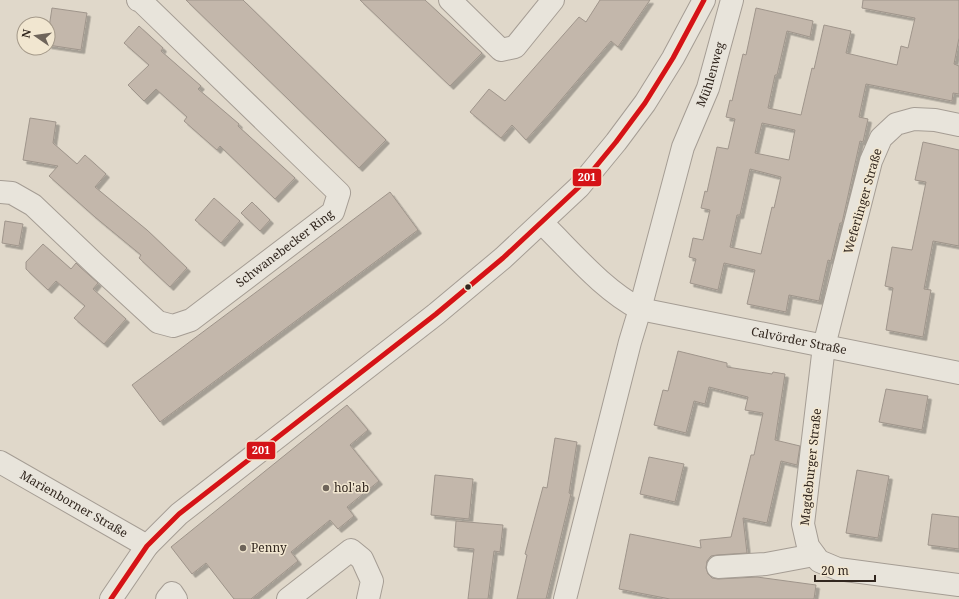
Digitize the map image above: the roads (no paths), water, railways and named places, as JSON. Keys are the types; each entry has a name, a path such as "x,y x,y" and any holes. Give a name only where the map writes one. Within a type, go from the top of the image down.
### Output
{"street":[{"name":"Schwanebecker Ring","path":"0,192 12,193 33,205 158,322 173,326 191,320 333,212 340,193 138,0"},
{"path":"450,0 501,50 515,47 553,0"},
{"path":"111,599 147,546 179,514 436,314 503,258 579,187 635,116 673,58 704,0"},
{"name":"Mühlenweg","path":"565,599 630,342 683,147 708,88 732,0"},
{"name":"Weferlinger Straße","path":"824,346 871,162 881,138 896,124 914,119 935,120 959,125"},
{"path":"542,223 610,289 625,301 640,309"},
{"name":"Calvörder Straße","path":"640,309 959,373"},
{"name":"Magdeburger Straße","path":"814,555 808,546 803,524 824,346"},
{"name":"Marienborner Straße","path":"1,465 147,546"},
{"path":"288,599 351,550 362,559 372,581 368,599"},
{"path":"718,567 766,564 814,555 819,561 838,568 959,585"},
{"path":"167,599 172,593 176,599"}],"place":[{"name":"hol'ab","path":"326,488"},
{"name":"Penny","path":"243,548"}]}
